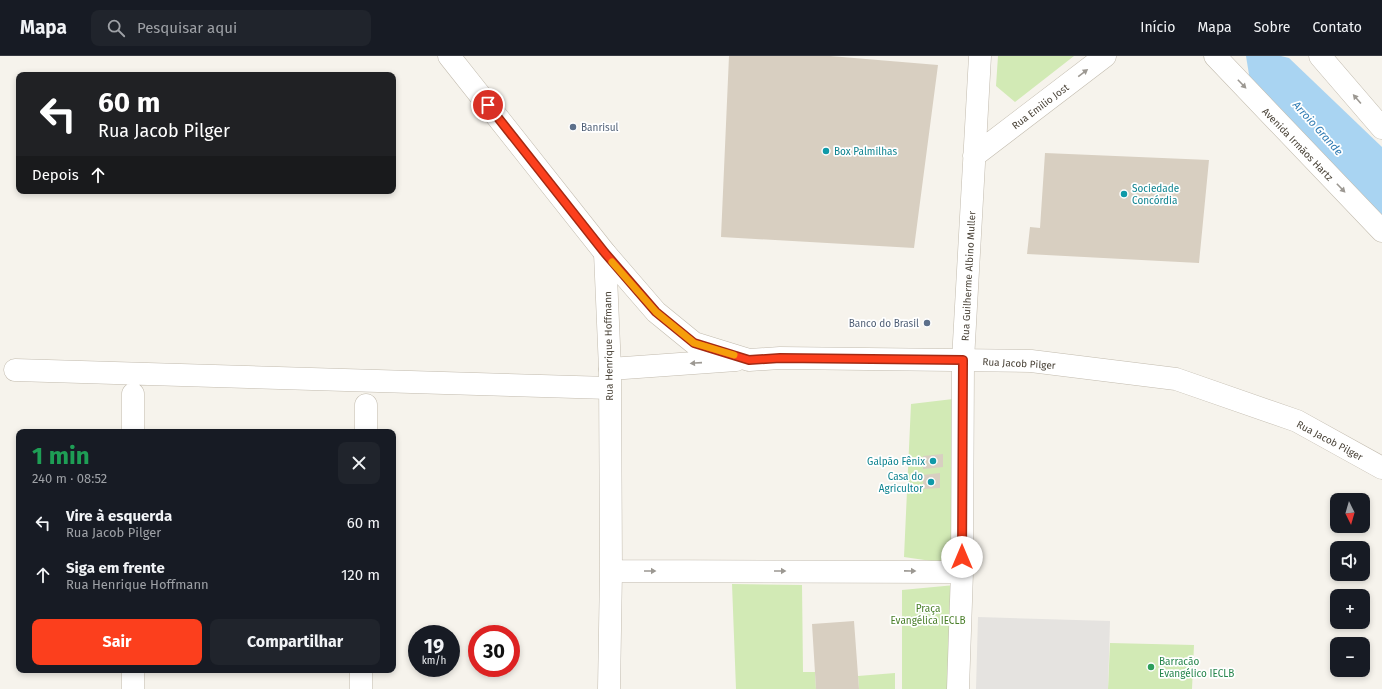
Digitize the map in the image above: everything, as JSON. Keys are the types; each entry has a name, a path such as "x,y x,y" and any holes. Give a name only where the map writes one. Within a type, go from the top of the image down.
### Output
{"street":[{"path":"449,56 605,253"},
{"name":"Rua Guilherme Albino Muller","path":"958,689 962,572 963,360 980,56"},
{"name":"Rua Emilio Jost","path":"974,156 1105,56"},
{"name":"Avenida Irmãos Hartz","path":"1215,56 1382,231"},
{"path":"1320,56 1382,128"},
{"name":"Rua Jacob Pilger","path":"605,253 656,312 694,343 749,360 780,358 1031,361 1176,379 1297,421 1382,468"},
{"name":"Rua Henrique Hoffmann","path":"605,253 609,379 611,571 608,689"},
{"path":"15,370 609,379 749,360"},
{"path":"133,394 133,429"},
{"path":"366,405 366,429"},
{"path":"611,571 962,572"},
{"path":"133,673 133,689"},
{"path":"361,673 361,689"}],"green space":[{"path":"998,56 1074,56 1015,102 996,86"},
{"path":"953,399 952,564 904,557 911,404"},
{"path":"732,584 802,585 803,672 815,672 816,689 736,689"},
{"name":"Praça Evangélica IECLB","path":"955,585 951,689 902,689 902,590"},
{"name":"Barracão Evangélico IECLB","path":"1110,643 1194,645 1192,689 1108,689"},
{"path":"895,673 895,689 859,689 858,676"}],"shaded area":[{"path":"978,617 1110,621 1108,689 976,689"}],"water":[{"name":"Arroio Grande","path":"1246,56 1281,56 1289,58 1382,147 1382,224 1251,87"}],"building":[{"name":"Box Palmilhas","path":"729,56 830,56 938,65 914,248 721,237"},
{"name":"Sociedade Concórdia","path":"1045,153 1209,160 1199,263 1027,254 1030,227 1040,228"},
{"name":"Galpão Fênix","path":"943,454 943,467 923,469 923,456"},
{"name":"Casa do Agricultor","path":"940,473 940,488 923,489 923,475"},
{"path":"854,621 859,689 816,689 812,624"}],"slow traffic":[{"path":"612,262 656,312 694,343 734,355"}],"place":[{"name":"Banrisul","path":"573,127"},
{"name":"Box Palmilhas","path":"826,151"},
{"name":"Sociedade Concórdia","path":"1124,194"},
{"name":"Banco do Brasil","path":"927,323"},
{"name":"Galpão Fênix","path":"933,461"},
{"name":"Casa do Agricultor","path":"931,482"},
{"name":"Barracão Evangélico IECLB","path":"1151,667"}],"route":[{"path":"488,105 605,253 656,312 694,343 749,360 780,358 963,360 962,557"}]}
